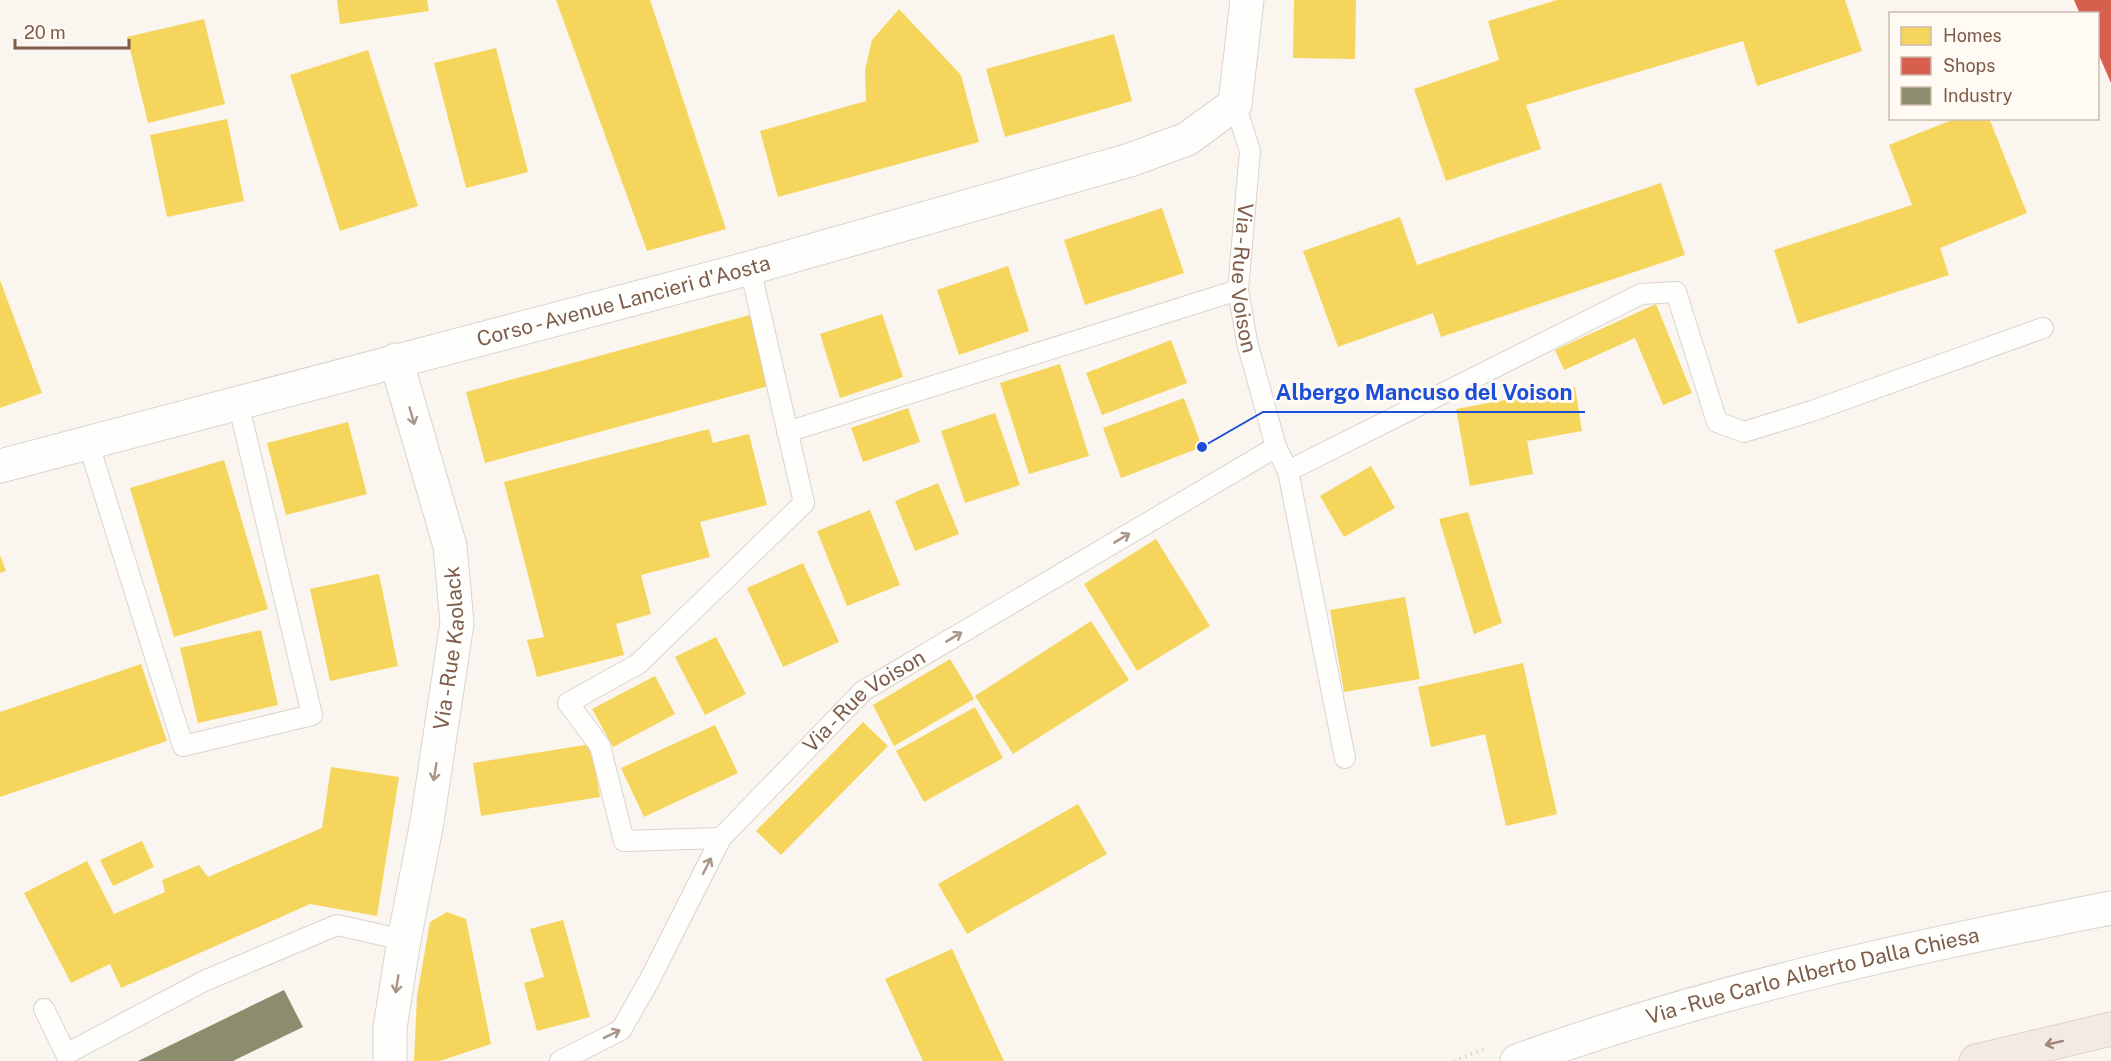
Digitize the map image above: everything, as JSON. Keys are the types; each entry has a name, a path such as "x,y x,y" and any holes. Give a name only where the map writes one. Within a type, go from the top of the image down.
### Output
{"highway":[{"path":"1976,1061 2111,1029"}],"street":[{"name":"Via - Rue Voison","path":"1235,104 1246,0"},
{"name":"Corso - Avenue Lancieri d'Aosta","path":"0,466 750,268 1130,160 1187,139 1235,104"},
{"name":"Via - Rue Kaolack","path":"390,1061 390,1028 429,810 457,623 450,546 396,360"},
{"name":"Via - Rue Carlo Alberto Dalla Chiesa","path":"1517,1061 1607,1028 1749,986 1931,944 2111,908"}],"lane":[{"name":"Via - Rue Voison","path":"1235,104 1250,151 1238,290 1247,342 1276,447 1288,471 1345,758"},
{"path":"721,838 624,841 600,746 568,703 638,664 804,504 750,268"},
{"path":"787,432 1238,290"},
{"path":"1288,471 1641,294 1676,292 1717,422 1744,432 1812,411 2043,328"},
{"path":"88,442 183,746 312,715 238,402"},
{"name":"Via - Rue Voison","path":"560,1061 621,1030 649,981 721,838 863,691 1276,447"},
{"path":"44,1009 66,1054 204,981 337,925 404,940"}],"building: Homes":[{"path":"337,0 427,0 429,11 340,24"},
{"path":"556,0 650,0 726,229 647,251"},
{"path":"1294,0 1356,0 1355,59 1293,58"},
{"path":"1557,0 1845,0 1862,51 1757,86 1743,41 1526,105 1541,149 1446,181 1414,89 1499,60 1488,21"},
{"path":"899,9 961,75 979,142 778,197 760,131 866,101 865,70 872,40"},
{"path":"204,19 225,104 148,123 127,37"},
{"path":"1114,34 1132,101 1005,137 986,69"},
{"path":"496,48 528,172 466,188 434,63"},
{"path":"368,50 418,206 340,231 290,75"},
{"path":"227,119 244,201 167,217 150,135"},
{"path":"1952,120 1990,120 2027,213 1940,248 1949,275 1798,324 1774,250 1912,205 1889,145"},
{"path":"1661,183 1685,255 1441,337 1433,313 1338,347 1303,251 1400,217 1417,265"},
{"path":"1162,208 1184,273 1085,305 1064,240"},
{"path":"1008,266 1029,331 959,355 937,290"},
{"path":"0,280 42,393 0,408"},
{"path":"1656,304 1692,393 1663,405 1635,338 1564,370 1555,350"},
{"path":"882,314 903,377 840,398 820,334"},
{"path":"750,315 769,386 485,463 466,392"},
{"path":"1171,340 1187,383 1102,415 1086,373"},
{"path":"1060,364 1089,456 1029,474 1000,383"},
{"path":"1575,387 1582,431 1527,441 1533,474 1470,486 1456,409"},
{"path":"1184,398 1202,447 1121,478 1103,428"},
{"path":"908,408 920,442 863,462 851,428"},
{"path":"995,413 1020,485 965,503 941,431"},
{"path":"348,422 367,494 286,515 267,443"},
{"path":"709,429 713,443 749,434 767,505 700,522 710,557 641,575 651,614 616,624 624,655 537,677 527,640 544,637 504,482"},
{"path":"224,460 268,609 174,637 130,488"},
{"path":"1371,466 1395,508 1344,537 1320,496"},
{"path":"938,483 959,534 915,551 895,501"},
{"path":"870,510 900,585 847,606 817,531"},
{"path":"1468,512 1502,623 1474,634 1439,519"},
{"path":"1156,539 1210,626 1137,671 1084,584"},
{"path":"0,555 6,571 0,573"},
{"path":"803,563 839,642 783,667 747,588"},
{"path":"379,574 398,666 330,681 310,589"},
{"path":"1405,597 1420,679 1344,692 1330,610"},
{"path":"1091,621 1129,680 1013,754 975,696"},
{"path":"261,630 278,705 198,723 180,648"},
{"path":"716,637 746,694 705,715 675,657"},
{"path":"950,659 974,699 894,746 873,705"},
{"path":"1523,663 1557,814 1506,826 1485,734 1431,747 1418,687"},
{"path":"141,664 167,741 0,797 0,712"},
{"path":"655,676 675,714 613,747 592,709"},
{"path":"975,707 1003,758 924,802 896,751"},
{"path":"863,722 888,746 781,855 756,831"},
{"path":"715,725 738,773 644,817 621,768"},
{"path":"591,744 600,797 481,816 473,763"},
{"path":"331,767 399,777 377,916 310,904 121,988 110,964 71,983 24,893 87,861 114,914 165,892 162,880 199,865 208,877 322,828"},
{"path":"1078,804 1107,854 967,934 938,884"},
{"path":"142,841 154,867 113,886 100,860"},
{"path":"447,912 466,919 491,1044 440,1061 414,1061 417,996 430,922"},
{"path":"563,920 590,1017 537,1031 524,983 544,977 530,929"},
{"path":"952,949 1004,1061 923,1061 885,979"}],"building: Shops":[{"path":"2074,0 2111,0 2111,83 2099,55 2099,12 2079,12"}],"building: Industry":[{"path":"284,990 303,1027 233,1061 138,1061"}],"place":[{"name":"Albergo Mancuso del Voison","path":"1202,447"}]}
